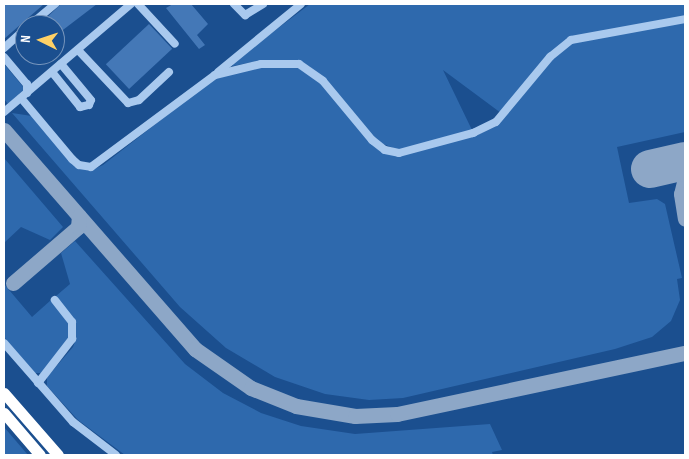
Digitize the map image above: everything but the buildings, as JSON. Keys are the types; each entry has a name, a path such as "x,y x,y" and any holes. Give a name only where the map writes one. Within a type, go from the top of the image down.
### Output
{"highway":[{"path":"4,392 58,455"},
{"path":"4,413 40,455"}],"lane":[{"path":"42,15 55,4"},
{"path":"65,61 131,4"},
{"path":"138,4 175,44"},
{"path":"234,4 245,16 263,4"},
{"path":"4,57 26,84 24,96 72,159 79,165 91,166 215,75 301,4"},
{"path":"215,75 261,64 289,63 308,68 323,81 372,140 385,150 399,153 473,133 496,122 550,57 571,40 685,19"},
{"path":"4,48 15,38"},
{"path":"78,50 128,103 139,100 169,72"},
{"path":"4,112 60,65"},
{"path":"52,72 80,107 89,105 91,100 62,65"},
{"path":"38,383 72,340 72,322 55,300"},
{"path":"4,343 73,422 116,455"}],"shaded area":[{"path":"310,4 685,4 685,17 568,39 546,57 501,113 443,70 472,130 398,150 376,141 309,66 257,61 233,66 232,63"},
{"path":"685,19 685,132 617,147 629,203 657,199 665,204 682,278 677,279 680,300 671,321 652,337 615,349 403,398 369,400 325,394 275,377 226,348 180,307 12,113 32,116 70,161 92,170 103,165 216,77 253,67 297,67 322,82 369,139 403,154 477,135 497,126 550,59 574,41"},
{"path":"4,64 25,89 8,104 4,99"},
{"path":"4,158 63,227 50,240 21,227 4,243"},
{"path":"75,241 185,364 223,393 261,413 301,426 355,434 490,424 502,450 492,452 493,455 125,455 78,420 47,386 47,377 73,347 76,339 75,321 56,296 70,284 61,253"},
{"path":"4,284 32,317 51,300 68,323 69,340 41,373 34,373 4,337"},
{"path":"4,427 28,455 4,455"}],"taxiway":[{"path":"4,130 195,349 251,388 296,406 355,416 397,414 685,353"},
{"path":"685,178 681,194 685,219"},
{"path":"13,283 78,227 79,216"}],"runway":[{"path":"650,169 685,161"}]}
